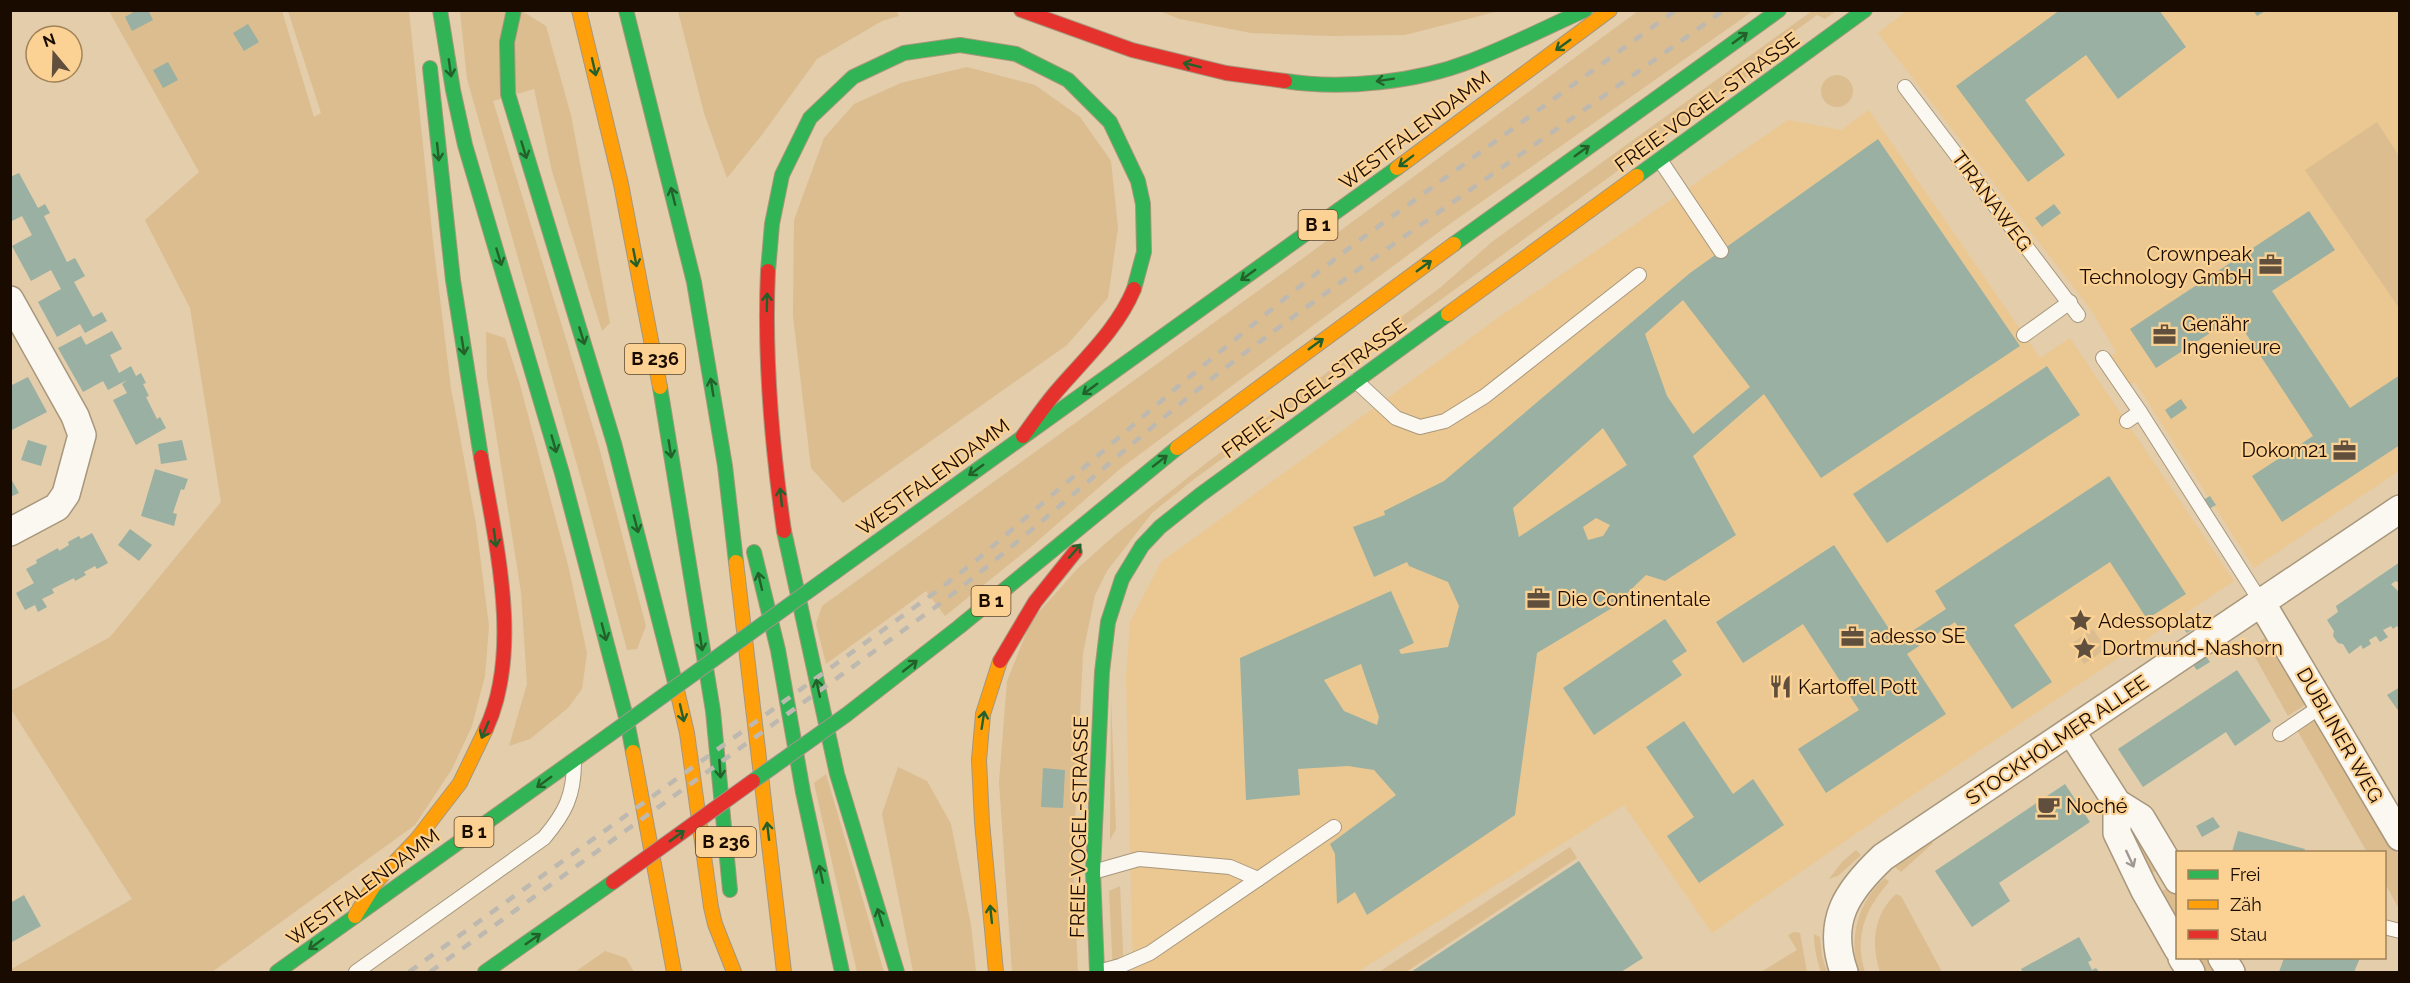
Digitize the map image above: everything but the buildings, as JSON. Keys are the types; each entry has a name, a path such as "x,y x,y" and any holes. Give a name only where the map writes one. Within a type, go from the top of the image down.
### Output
{"main road":[{"path":"440,10 453,90 465,144 562,473 627,721 674,972"},
{"path":"514,10 507,42 508,94 615,443 687,733 711,907 715,924 734,972"},
{"name":"B 236","path":"579,10 628,221 659,381 713,711 732,906"},
{"name":"B 236","path":"626,10 694,282 724,466 784,972"},
{"path":"1021,10 1132,50 1226,73 1310,85 1378,82 1442,70 1471,61 1585,10"},
{"path":"1042,10 1072,28"},
{"name":"WESTFALENDAMM","path":"277,972 1357,198 1610,10"},
{"name":"B 1","path":"485,972 863,702 968,620 1114,497 1243,397 1779,10"},
{"name":"FREIE-VOGEL-STRASSE","path":"1097,972 1093,872 1105,637 1111,607 1128,568 1142,546 1160,527 1200,495 1865,10"},
{"path":"897,972 837,774 784,532 773,422 767,313 768,262 773,211 783,172 798,137 818,108 842,85 871,66 905,52 947,45 978,45 1008,50 1043,62 1090,96 1113,124 1131,160 1142,196 1145,241 1139,275 1110,333 1053,395 1023,436"},
{"path":"356,916 375,882 417,839 460,783 493,713 501,676 504,638 502,591 453,280 428,54"},
{"path":"724,466 745,504"},
{"path":"996,972 980,792 980,739 986,700 999,665 1035,600 1091,533 1114,497"},
{"path":"751,537 759,581 777,650 803,792 842,972"},
{"path":"736,939 740,972"}],"street":[{"path":"10,300 75,416 82,435 66,494 57,507 10,532"},
{"name":"STOCKHOLMER ALLEE","path":"1844,972 1839,957 1837,938 1840,918 1851,890 1883,857 2400,510"},
{"name":"DUBLINER WEG","path":"2261,602 2400,837"},
{"path":"2071,731 2117,803 2141,818 2176,877"},
{"path":"2117,803 2117,832 2144,889 2176,945"},
{"path":"2183,959 2191,972"},
{"path":"2223,959 2231,972"}],"lane":[{"name":"TIRANAWEG","path":"1905,87 2078,315"},
{"path":"1660,160 1721,251"},
{"path":"1356,381 1396,418 1420,427 1445,421 1485,396 1639,275"},
{"path":"2024,335 2070,302"},
{"path":"2103,358 2261,602"},
{"path":"2127,421 2140,412"},
{"path":"2280,734 2324,705"},
{"path":"356,972 544,838 562,817 574,785 574,760"},
{"path":"1097,972 1120,966 1150,953 1334,827"},
{"path":"1093,872 1139,859 1230,867 1258,879"}],"shaded area":[{"path":"896,10 899,16 882,21 817,59 727,178 704,113 678,11"},
{"path":"1908,10 2399,11 2399,471 2254,568 2135,382 2130,386 2111,356 2116,352 2091,310 1878,33"},
{"path":"109,11 282,11 314,117 321,113 288,11 409,11 451,388 476,524 489,626 485,676 472,726 452,769 415,825 212,972 11,972 10,970 132,899 11,709 11,691 110,637 221,502 190,308 145,220 199,172"},
{"path":"460,11 522,11 546,26 571,115 610,323 602,331 552,171 534,89 493,101 599,447 646,626 637,649 627,650 585,493 467,79"},
{"path":"1159,11 1499,11 1405,35 1330,36 1251,33 1180,19"},
{"path":"1638,11 1753,11 1447,226 1120,469 1032,546 945,616 926,591 826,664 816,624 822,606 1302,259"},
{"path":"1812,11 1836,11 1825,19 1817,15 1744,68 1748,76 1193,480 1152,513 1107,571 1095,595 1083,653 1073,861 1078,972 1012,972 999,782 1007,681 1031,621 1078,568 1115,535 1209,461 1441,287 1493,241"},
{"path":"967,67 1035,85 1080,117 1111,161 1118,228 1108,298 1067,345 843,503 811,468 793,316 794,220 824,138 854,104 901,83"},
{"path":"1837,75 1848,80 1853,91 1848,102 1837,107 1826,102 1821,91 1826,80"},
{"path":"1869,110 2040,358 2070,338 2234,581 1899,804 1712,933 1624,805 1357,972 1133,972 1126,678 1130,622 1161,562 1502,315 1788,120 1841,130"},
{"path":"2377,122 2399,156 2399,308 2305,170"},
{"path":"486,332 505,338 519,381 568,565 587,653 582,689 568,708 530,739 509,746 527,684 521,592 487,377"},
{"path":"2093,629 2106,649 2084,664 2071,644"},
{"path":"2271,634 2306,704 2288,716 2250,648"},
{"path":"1111,697 1116,829 1110,840"},
{"path":"2315,718 2322,720 2399,856 2399,909 2386,885 2386,851 2366,851 2297,730"},
{"path":"898,767 927,781 951,824 971,925 976,972 913,972 882,814"},
{"path":"826,774 884,972 857,972 814,783"},
{"path":"1930,838 1933,843 1901,872 1895,867"},
{"path":"2143,844 2161,868 2146,876 2137,845"},
{"path":"1570,847 1577,858 1406,972 1379,972"},
{"path":"1856,850 1861,855 1838,876 1829,879 1842,862"},
{"path":"1885,878 1889,882 1868,913 1864,924 1861,947 1865,972 1859,972 1855,947 1858,921 1868,898"},
{"path":"1120,886 1124,972 1113,972 1109,891"},
{"path":"2172,886 2176,894 2176,932 2156,894"},
{"path":"1896,894 1901,896 1942,972 1880,972 1875,951 1878,921 1888,902"},
{"path":"1794,932 1800,933 1807,972 1761,972 1797,950 1788,935"},
{"path":"1814,934 1820,937 1827,972 1821,972"},
{"path":"605,951 626,958 634,972 575,972"},
{"path":"2192,959 2213,959 2220,972 2199,972"}],"railway":[{"path":"409,972 937,591 1294,291 1357,242 1676,10"},
{"path":"430,972 941,603 1242,355 1361,267 1724,10"}],"traffic: fast":[{"path":"440,10 465,145 562,473 627,721 633,752"},
{"path":"514,10 507,42 508,94 614,443 676,686"},
{"path":"626,10 694,282 725,466 736,562"},
{"path":"1285,81 1307,84 1355,84 1427,74 1486,55 1585,10"},
{"path":"1454,244 1779,10"},
{"path":"1637,176 1865,10"},
{"path":"768,271 772,224 782,175 810,118 853,77 904,53 960,45 1016,54 1068,80 1110,122 1138,181 1143,204 1144,252 1134,289"},
{"path":"430,68 453,280 481,457"},
{"path":"835,572 1397,168"},
{"path":"1097,972 1093,872 1102,672 1108,622 1122,579 1142,546 1160,527 1200,495 1448,314"},
{"path":"660,387 713,711 730,890"},
{"path":"846,715 959,627 1177,448"},
{"path":"784,531 837,774 897,972"},
{"path":"754,552 778,650 803,792 842,972"},
{"path":"609,735 835,572"},
{"path":"753,781 846,715"},
{"path":"277,972 609,735"},
{"path":"485,972 613,882"}],"traffic: slow":[{"path":"579,10 621,184 660,387"},
{"path":"1397,168 1610,10"},
{"path":"1448,314 1637,176"},
{"path":"1177,448 1454,244"},
{"path":"736,562 784,972"},
{"path":"996,972 982,822 979,760 983,714 1000,661"},
{"path":"676,686 687,733 711,907 715,924 734,972"},
{"path":"355,916 376,882 417,839 460,783 486,729"},
{"path":"633,752 674,972"}],"traffic: jam":[{"path":"1021,10 1132,50 1226,73 1285,81"},
{"path":"768,271 767,336 770,401 784,531"},
{"path":"1023,436 1052,397 1119,318 1134,289"},
{"path":"481,457 503,594 504,630 503,665 497,698 486,729"},
{"path":"1000,661 1035,602 1075,552"},
{"path":"613,882 753,781"}],"place":[{"name":"Crownpeak Technology GmbH","path":"2270,265"},
{"name":"Genähr Ingenieure","path":"2164,335"},
{"name":"Dokom21","path":"2345,450"},
{"name":"Die Continentale","path":"1539,599"},
{"name":"Adessoplatz","path":"2080,621"},
{"name":"adesso SE","path":"1852,636"},
{"name":"Dortmund-Nashorn","path":"2084,648"},
{"name":"Kartoffel Pott","path":"1780,687"},
{"name":"Noché","path":"2048,806"}]}
